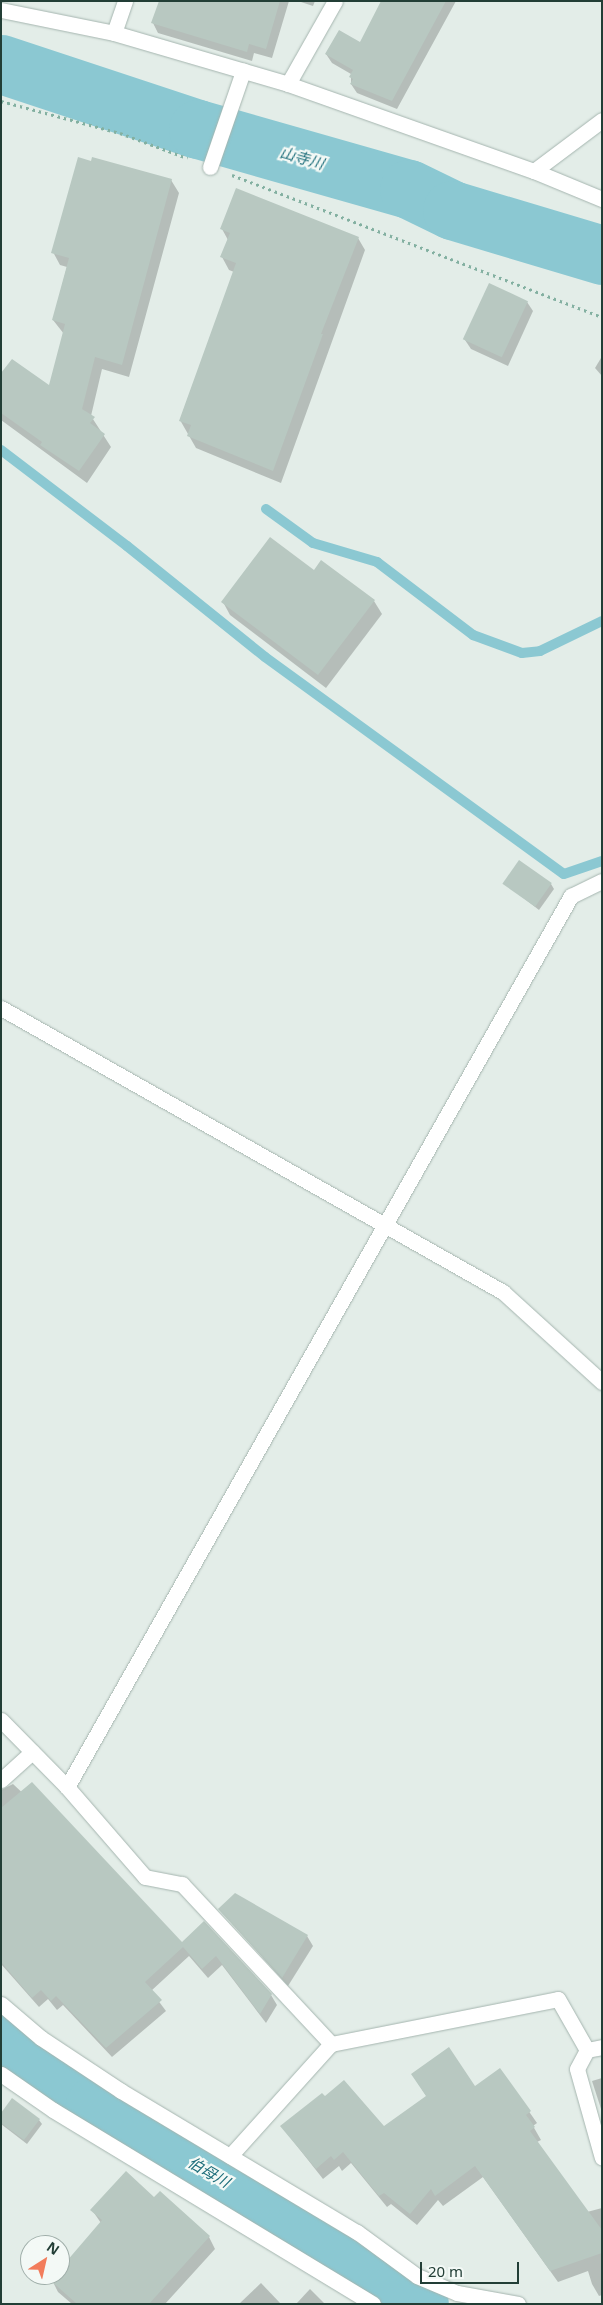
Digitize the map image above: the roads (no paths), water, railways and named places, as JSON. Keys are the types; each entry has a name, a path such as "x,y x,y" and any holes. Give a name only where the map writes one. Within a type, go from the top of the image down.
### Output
{"street":[{"path":"114,33 125,1"},
{"path":"288,84 336,1"},
{"path":"1,10 114,33 288,84 534,171 602,199"},
{"path":"210,167 243,71"},
{"path":"534,171 602,120"},
{"path":"67,1787 571,896 602,881"},
{"path":"1,1008 503,1292 602,1382"},
{"path":"1,1720 67,1787 144,1877 182,1884 331,2044"},
{"path":"1,1780 32,1752"},
{"path":"230,2156 331,2044 558,1998 594,2048 577,2070 602,2158"},
{"path":"1,2004 41,2038 113,2086 357,2232 417,2276 457,2294 509,2303"},
{"path":"1,2074 53,2110 373,2304"}],"waterway":[{"name":"山寺川","path":"1,64 198,129 409,189 452,210 602,255"},
{"path":"1,450 127,546 265,657 564,874 602,861"},
{"path":"266,509 313,543 377,562 473,635 522,653 540,651 602,621"},
{"name":"伯母川","path":"1,2038 27,2061 95,2105 252,2197 419,2304"}]}
